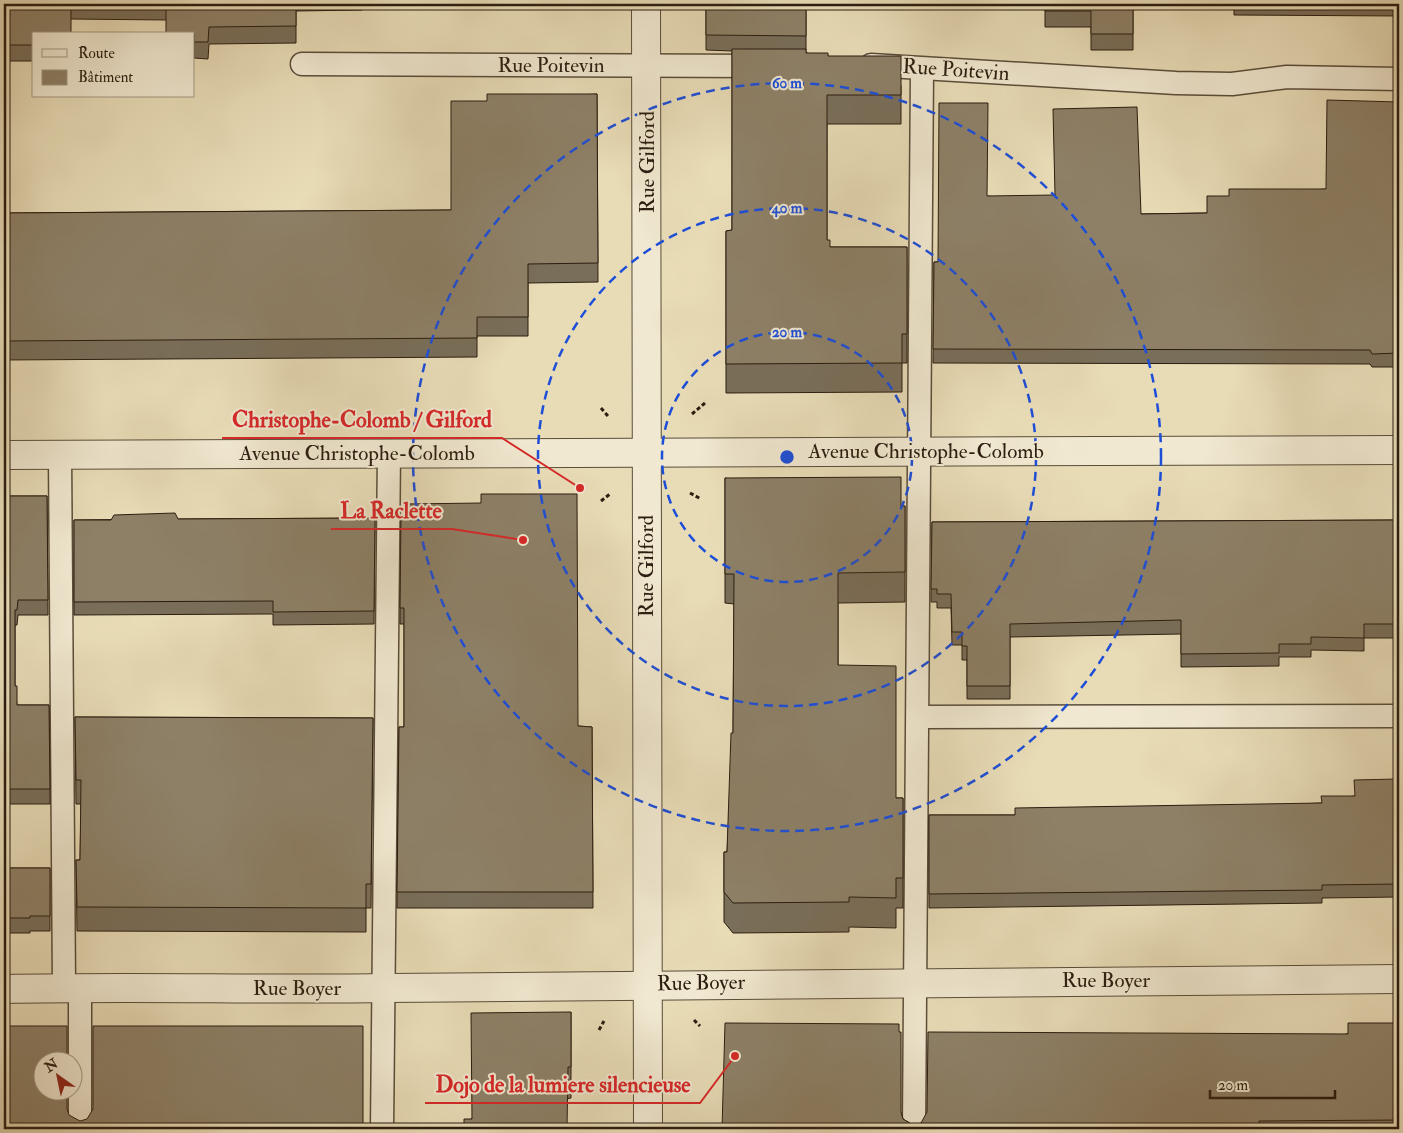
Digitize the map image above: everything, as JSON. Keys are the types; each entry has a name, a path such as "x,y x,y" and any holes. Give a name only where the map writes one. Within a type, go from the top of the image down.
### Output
{"street":[{"name":"Rue Gilford","path":"646,4 648,1129"},
{"name":"Avenue Christophe-Colomb","path":"4,455 389,452 1399,450"},
{"name":"Rue Boyer","path":"4,989 72,987 384,988 915,981 1399,979"}],"lane":[{"name":"Rue Poitevin","path":"302,64 788,66"},
{"name":"Rue Poitevin","path":"846,66 895,65 1222,84 1286,77 1399,79"},
{"path":"914,1129 922,68"},
{"path":"382,1129 384,988 378,721 389,452"},
{"path":"60,454 72,722 72,987 80,1129"},
{"path":"918,717 1399,716"}],"path":[{"path":"692,414 705,403"},
{"path":"601,408 608,416"},
{"path":"601,501 610,493"},
{"path":"690,493 701,499"}],"building":[{"path":"4,4 71,4 71,32 32,32 32,45 4,45"},
{"path":"166,4 296,4 296,26 209,27 208,42 195,42 195,32 166,32"},
{"path":"706,4 806,4 806,36 706,35"},
{"path":"1045,4 1133,4 1133,34 1091,34 1091,11 1045,11"},
{"path":"732,49 806,49 806,53 828,53 828,56 901,56 901,95 827,95 827,240 830,240 830,247 907,247 907,334 902,334 902,363 726,364 726,231 732,230"},
{"path":"487,94 597,94 598,263 528,264 528,317 477,317 477,338 4,341 4,213 451,210 451,101 487,101"},
{"path":"1327,100 1399,102 1399,353 1372,354 1370,350 933,349 934,262 938,262 939,103 988,103 987,196 1055,195 1053,109 1137,107 1141,214 1207,213 1207,196 1229,196 1229,189 1326,189"},
{"path":"901,477 901,506 905,506 905,572 838,573 838,665 896,666 896,798 903,798 903,878 896,878 896,898 849,897 849,902 733,903 724,892 724,852 727,852 731,733 733,733 734,574 725,574 725,478"},
{"path":"481,494 577,494 578,726 592,727 593,892 397,892 399,727 404,727 404,608 400,608 401,515 405,515 405,504 481,503"},
{"path":"4,496 47,496 48,600 18,600 17,610 15,610 15,686 17,686 17,705 49,705 50,789 7,789 6,868 50,868 50,916 30,916 30,918 4,918"},
{"path":"175,513 178,519 375,518 374,611 273,612 273,601 74,602 74,520 111,520 114,515"},
{"path":"1399,520 1399,624 1364,624 1364,638 1311,637 1311,644 1279,644 1279,653 1181,654 1181,620 1010,624 1010,686 967,686 967,646 962,646 962,632 952,632 951,594 937,594 937,589 931,589 932,522"},
{"path":"75,717 373,718 371,884 366,884 366,908 77,907 76,860 80,860 81,780 76,780"},
{"path":"1397,779 1397,795 1399,795 1399,884 1322,885 1322,890 929,894 929,815 1015,815 1015,808 1322,803 1321,796 1355,796 1354,780"},
{"path":"571,1012 571,1067 568,1067 567,1129 464,1129 464,1119 472,1119 471,1013"},
{"path":"725,1023 899,1024 899,1032 901,1032 901,1112 903,1119 913,1125 921,1123 927,1112 928,1032 1348,1034 1348,1023 1399,1023 1399,1120 1259,1121 1259,1129 722,1129"},
{"path":"4,1026 67,1026 67,1050 32,1050 32,1100 67,1100 69,1115 80,1121 87,1119 93,1109 93,1026 363,1026 363,1129 4,1129"}],"place":[{"name":"Christophe-Colomb / Gilford","path":"580,488"},
{"name":"La Raclette","path":"523,540"},
{"name":"Dojo de la lumiere silencieuse","path":"735,1056"}]}
